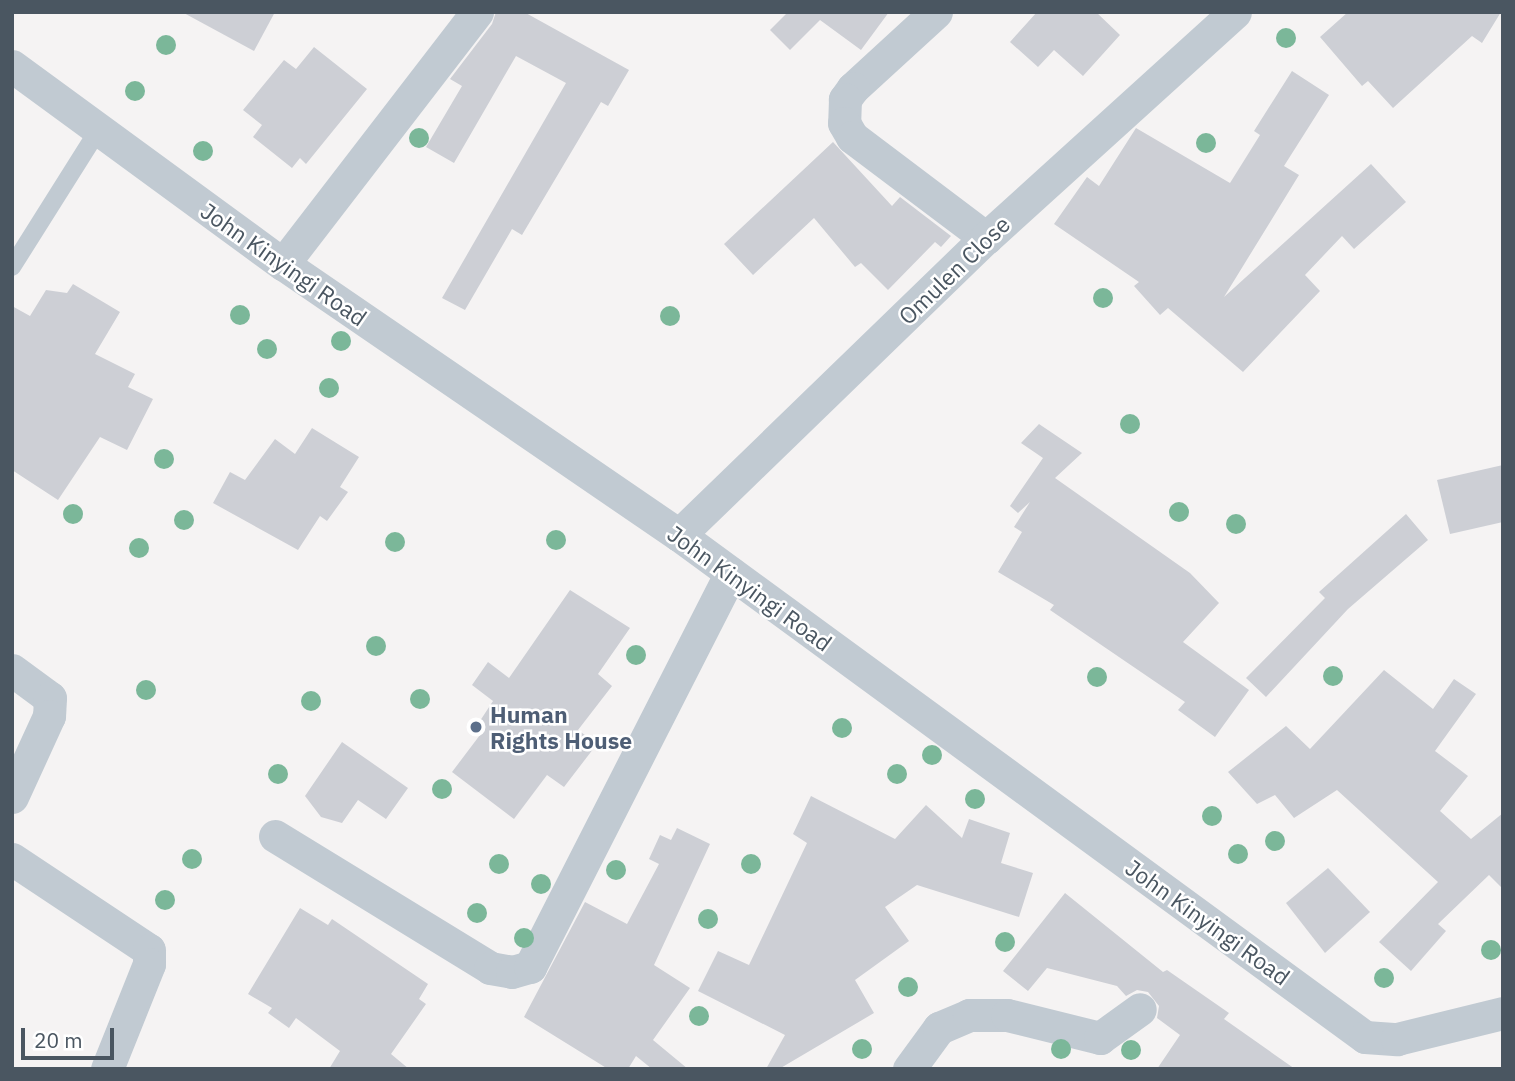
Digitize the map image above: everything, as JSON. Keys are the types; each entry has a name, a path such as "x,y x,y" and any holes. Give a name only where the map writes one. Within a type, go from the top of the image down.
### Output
{"street":[{"path":"283,264 477,12"},
{"path":"936,12 853,88 845,99 844,124 852,137 986,238"},
{"name":"Omulen Close","path":"678,535 986,238 1236,12"},
{"name":"John Kinyingi Road","path":"12,66 97,132 283,264 731,573 1365,1037 1397,1040 1503,1013"},
{"path":"275,836 490,968 512,972 530,967 731,573"},
{"path":"12,670 50,698 49,716 12,797"},
{"path":"12,859 149,950 149,964 107,1069"},
{"path":"909,1069 939,1028 969,1015 1007,1015 1100,1038 1140,1009"}],"lane":[{"path":"12,267 97,132"}],"building":[{"path":"182,12 275,12 254,51"},
{"path":"496,12 524,12 629,70 608,106 601,102 522,235 512,229 465,310 442,298 566,83 516,56 454,163 426,147 462,86 450,79 492,24"},
{"path":"788,12 889,12 861,50 820,20 790,50 770,30"},
{"path":"1037,12 1096,12 1120,35 1083,76 1054,50 1038,67 1010,42"},
{"path":"1348,12 1501,12 1482,43 1472,36 1393,108 1368,81 1362,86 1320,37"},
{"path":"314,47 367,89 306,164 300,158 292,168 253,137 262,125 243,110 284,60 296,69"},
{"path":"1292,71 1329,95 1284,166 1299,175 1224,297 1371,164 1406,202 1354,249 1342,236 1305,275 1320,291 1243,372 1168,308 1160,315 1134,286 1139,282 1054,224 1087,177 1099,186 1136,128 1230,183 1260,135 1254,131"},
{"path":"833,142 892,206 900,197 951,236 941,247 935,242 888,290 861,263 855,267 814,218 753,275 724,244"},
{"path":"73,284 120,312 95,354 135,374 128,387 153,399 127,450 100,437 58,500 12,470 12,306 30,316 46,290 67,293"},
{"path":"1039,424 1082,453 1055,478 1190,573 1219,603 1183,642 1249,690 1215,737 1178,710 1185,702 1050,610 1054,605 998,572 1022,532 1014,527 1030,502 1018,513 1010,506 1043,458 1021,443"},
{"path":"312,428 359,457 340,487 348,492 327,521 320,516 298,550 213,503 230,472 245,480 275,439 295,454"},
{"path":"1503,465 1503,522 1450,534 1437,480"},
{"path":"1406,514 1428,540 1348,609 1266,697 1246,678 1325,598 1319,592"},
{"path":"570,590 630,628 598,674 612,686 578,730 597,744 564,787 547,775 514,819 452,772 483,731 476,727 493,701 472,685 488,662 509,678"},
{"path":"1384,670 1433,709 1454,679 1476,694 1435,751 1468,776 1440,811 1471,839 1503,813 1503,889 1489,875 1438,924 1446,931 1411,971 1379,942 1438,882 1337,790 1294,818 1275,795 1257,804 1228,772 1286,726 1310,749"},
{"path":"342,742 408,788 386,819 358,800 342,823 321,817 305,796"},
{"path":"811,796 895,839 926,805 962,838 969,819 1010,833 1001,863 1033,873 1019,917 917,885 885,907 909,941 855,980 874,1013 779,1069 766,1069 785,1035 698,991 718,951 749,965 807,843 793,834"},
{"path":"677,828 710,844 654,965 690,988 653,1040 688,1069 652,1069 636,1056 628,1069 608,1069 524,1017 585,902 627,924 659,864 649,859 660,835 671,840"},
{"path":"1328,868 1370,912 1325,953 1286,903"},
{"path":"1065,893 1163,972 1167,970 1229,1013 1224,1019 1295,1069 1157,1069 1180,1035 1157,1018 1159,1006 1148,992 1137,990 1126,996 1117,986 1047,968 1028,991 1003,971"},
{"path":"300,908 328,925 332,919 428,984 419,999 426,1004 391,1054 409,1069 329,1069 340,1051 296,1018 289,1028 268,1013 272,1008 248,994"}],"place":[{"name":"Human Rights House","path":"476,727"}]}
